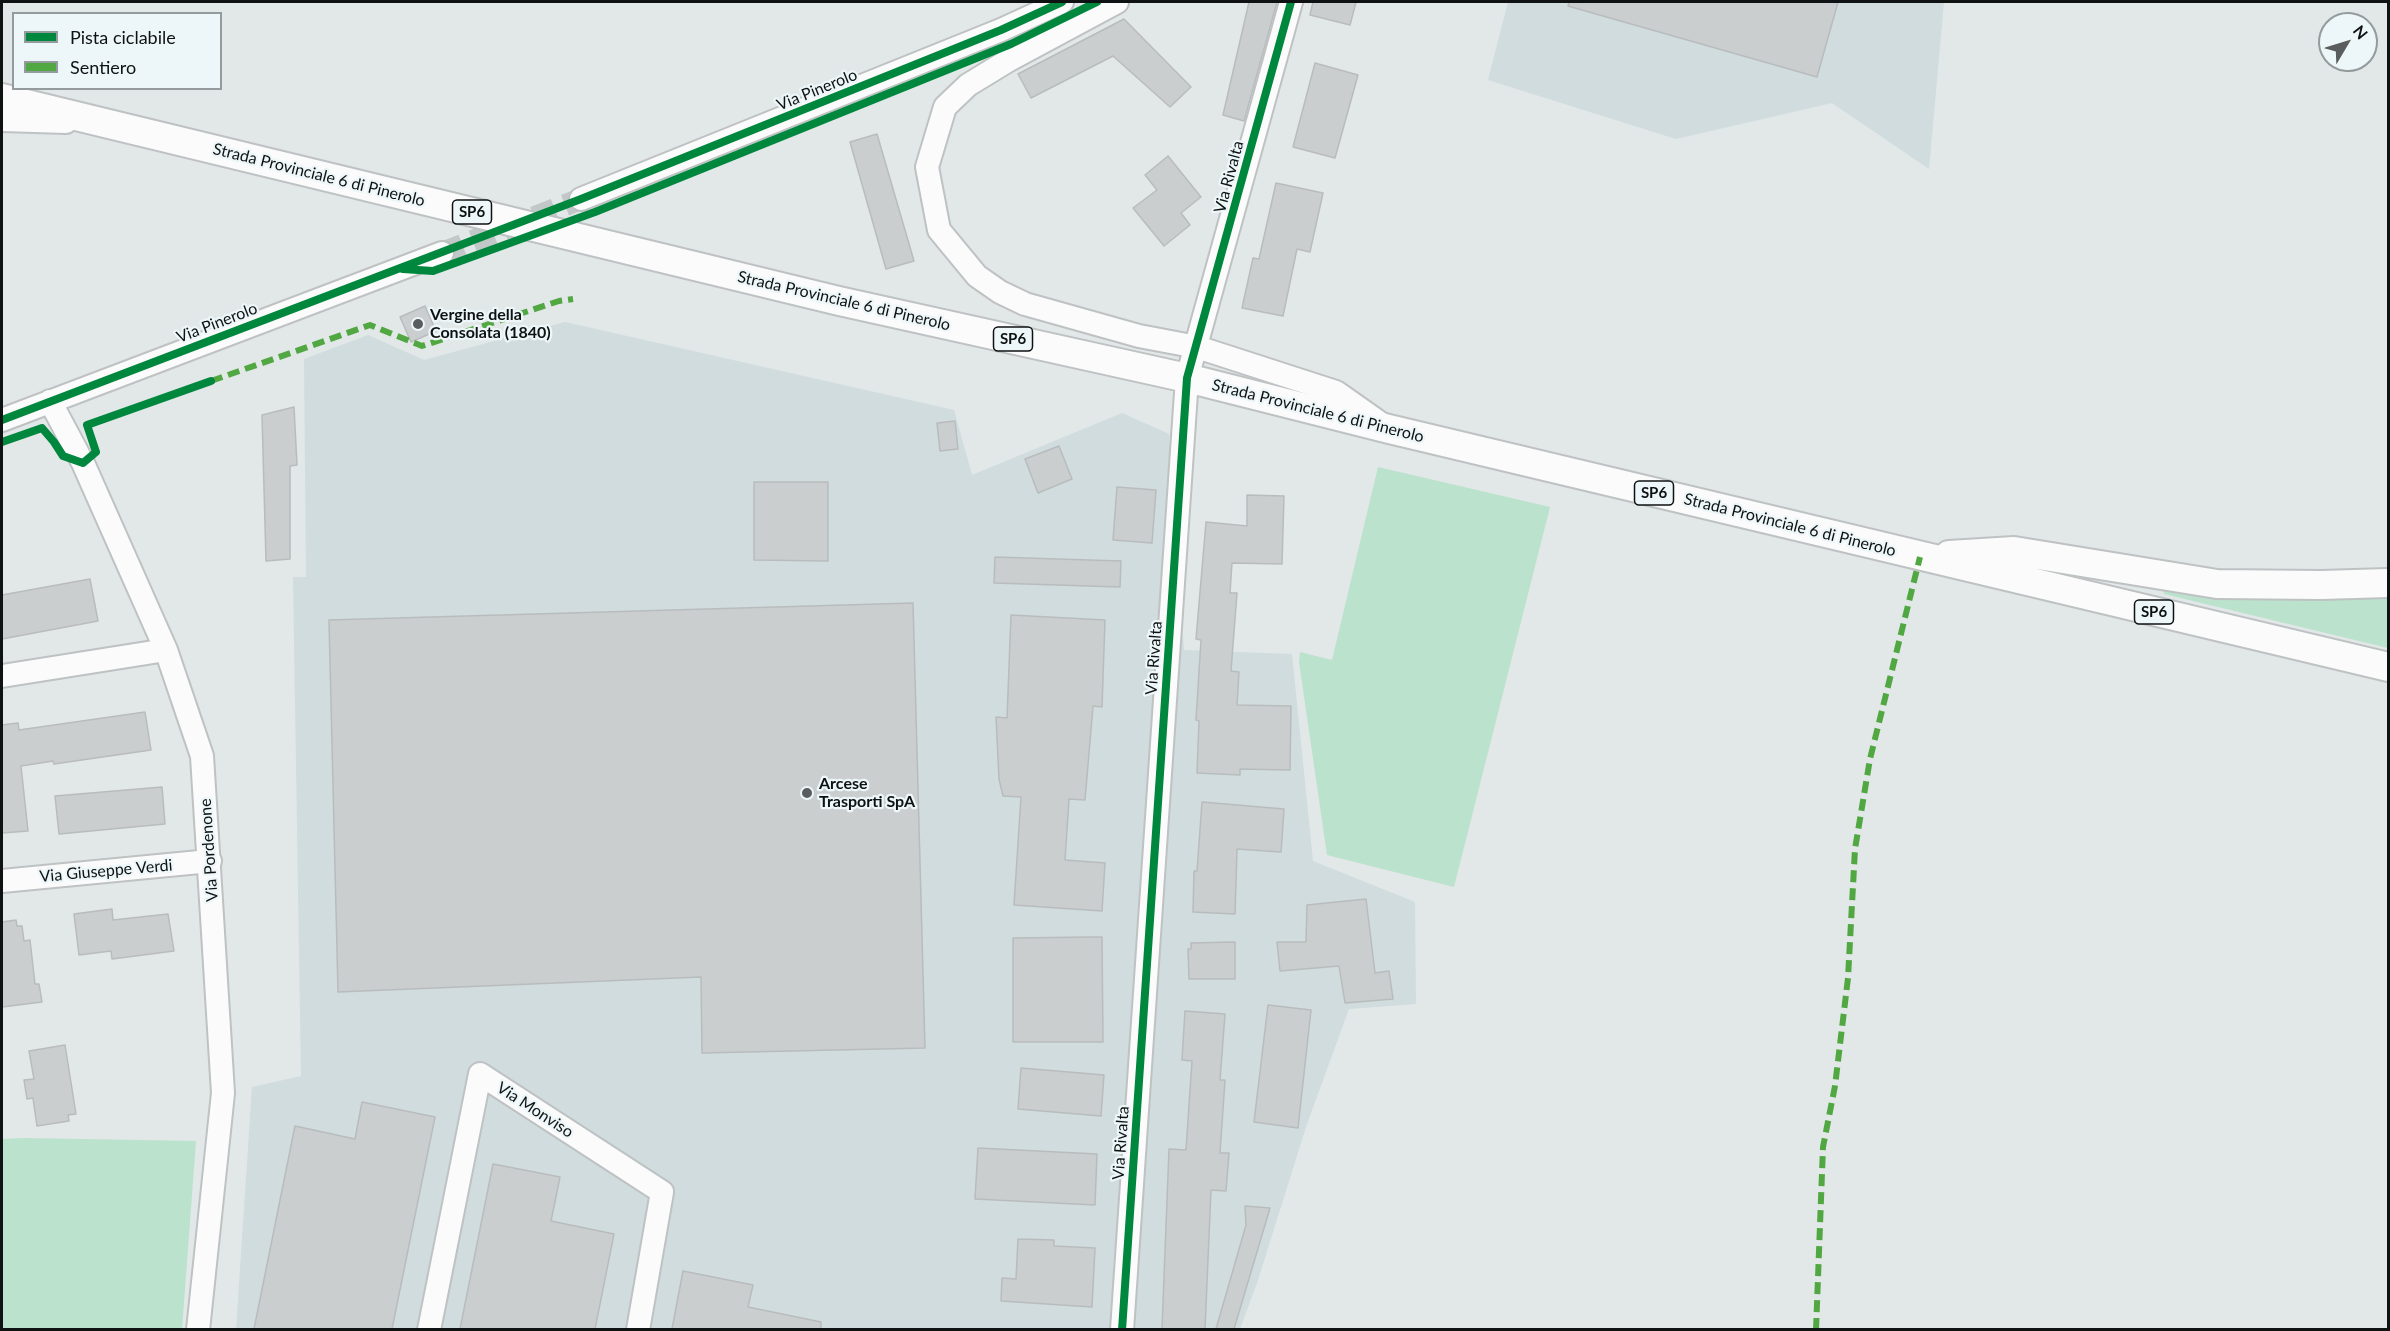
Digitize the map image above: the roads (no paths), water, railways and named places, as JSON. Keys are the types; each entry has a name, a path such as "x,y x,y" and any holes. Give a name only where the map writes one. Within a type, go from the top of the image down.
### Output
{"main road":[{"name":"Strada Provinciale 6 di Pinerolo","path":"2,98 827,298 1187,378 1389,429 2388,668"},
{"path":"1920,557 2014,551 2217,584 2388,583"}],"street":[{"name":"Via Pinerolo","path":"581,199 1001,30 1062,2"},
{"path":"1118,2 1009,60 968,85 945,107 927,167 939,230 977,276 1000,292 1025,304 1139,336 1197,347 1336,392 1389,429"},
{"name":"Via Rivalta","path":"1122,1329 1187,378 1291,2"},
{"path":"2,120 104,123"},
{"name":"Via Pinerolo","path":"2,420 442,253"},
{"path":"1139,336 1187,378"},
{"name":"Via Pordenone","path":"50,401 83,463 166,650 202,756 224,1093 198,1329"},
{"path":"2,676 166,650"},
{"name":"Via Giuseppe Verdi","path":"2,881 210,861"},
{"name":"Via Monviso","path":"429,1329 480,1074 662,1192 638,1329"}],"tunnel":[{"path":"442,253 581,199"}],"place":[{"name":"Vergine della Consolata (1840)","path":"418,324"},
{"name":"Arcese Trasporti SpA","path":"807,793"}]}
